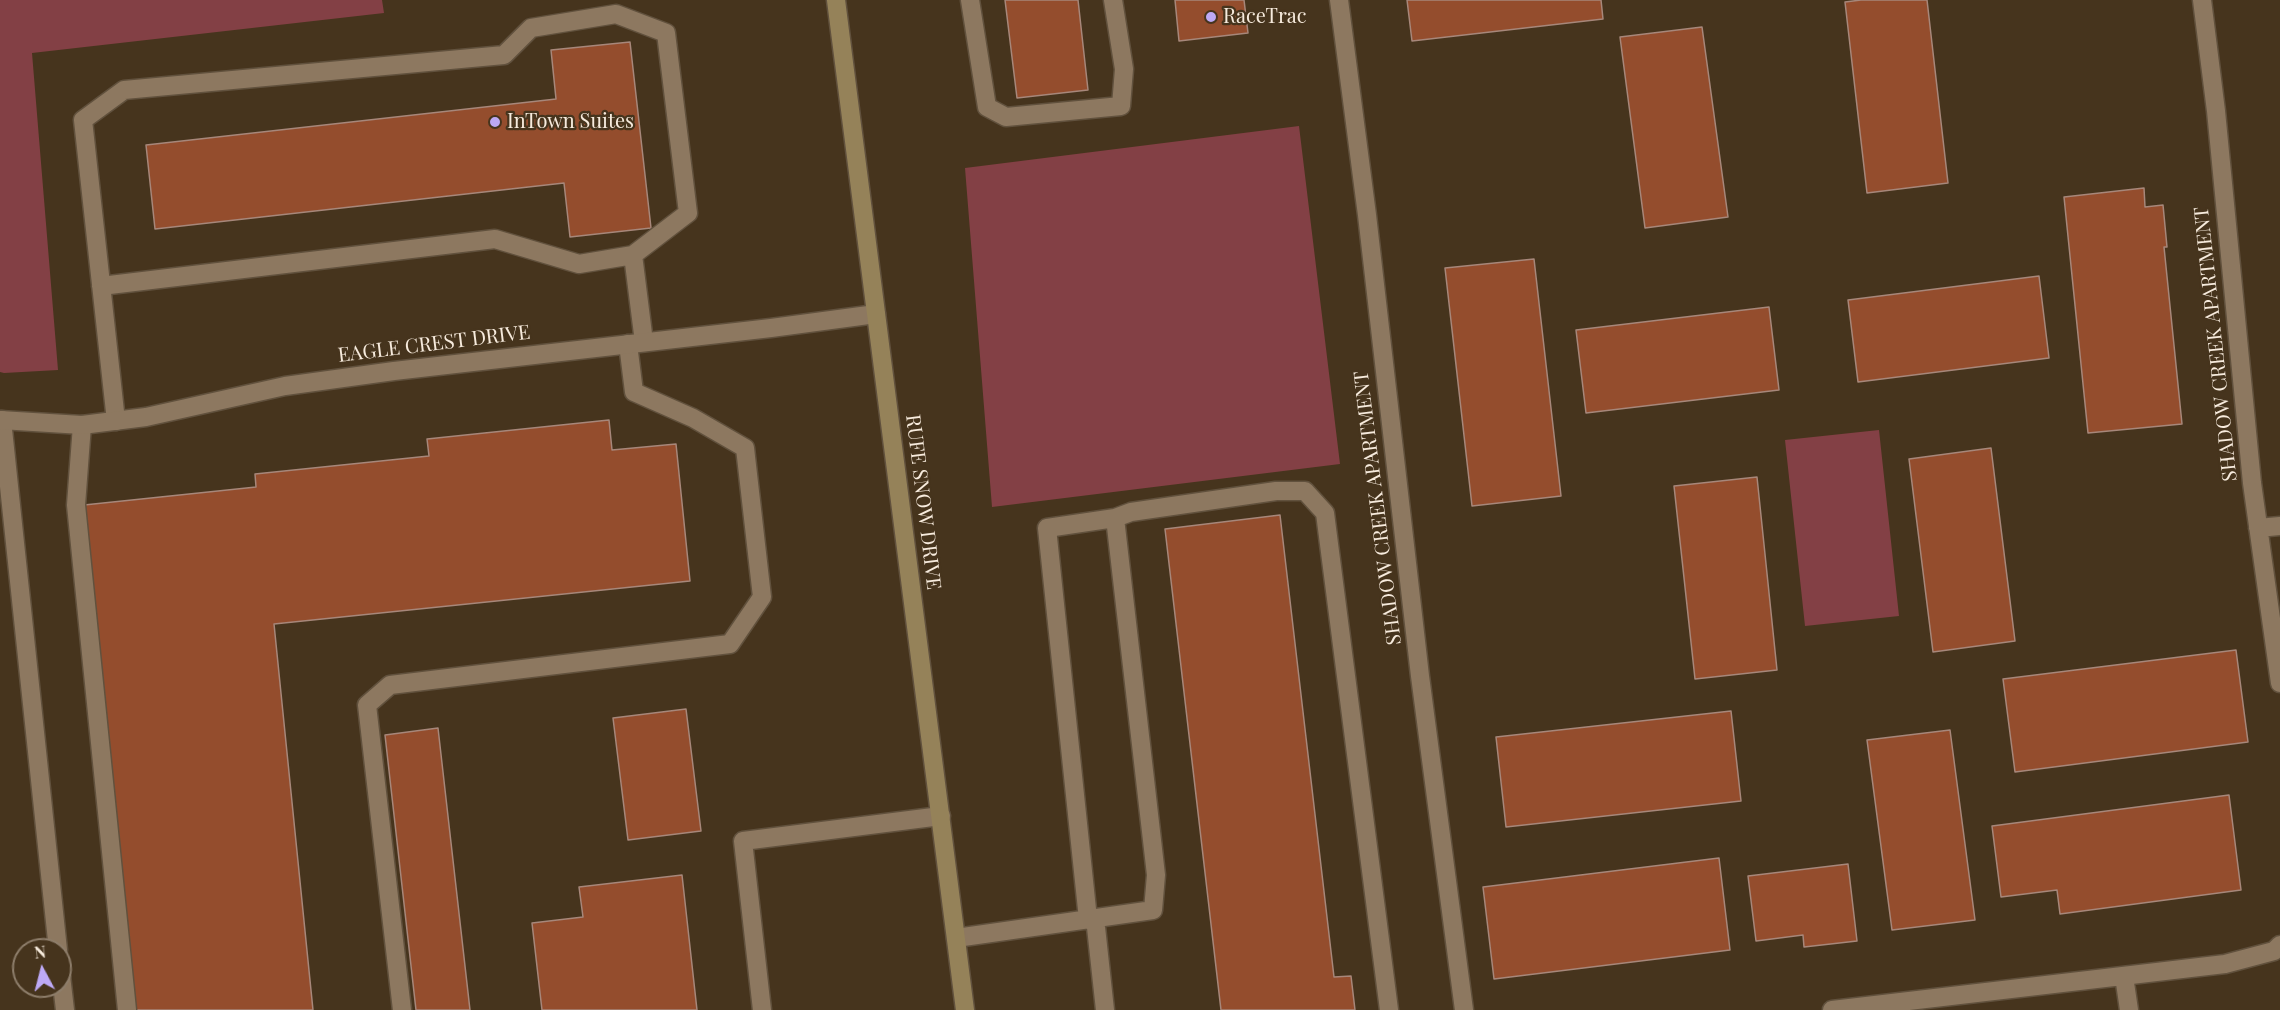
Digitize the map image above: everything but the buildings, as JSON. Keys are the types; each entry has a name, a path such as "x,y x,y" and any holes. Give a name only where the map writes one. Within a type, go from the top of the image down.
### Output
{"main road":[{"name":"RUFE SNOW DRIVE","path":"836,0 965,1010"}],"street":[{"path":"970,0 987,107 1006,117 1121,106 1124,69 1113,0"},
{"name":"SHADOW CREEK APARTMENT","path":"1338,0 1367,215 1420,676 1464,1010"},
{"name":"SHADOW CREEK APARTMENT","path":"2202,0 2216,111 2252,483 2280,682"},
{"path":"100,286 495,239 579,264 633,255 688,213 666,33 616,14 531,28 504,56 124,90 83,120 100,286 116,421"},
{"path":"402,1010 367,705 390,685 730,644 762,597 745,448 693,418 634,392 636,343 633,255"},
{"name":"EAGLE CREST DRIVE","path":"1,420 82,425 116,421 146,417 285,386 405,369 876,314"},
{"path":"1,420 57,938"},
{"path":"82,425 76,506 127,1010"},
{"path":"1105,1010 1092,919 1047,528 1115,518 1131,512 1276,491 1305,491 1325,513 1389,1010"},
{"path":"957,938 1153,910 1156,875 1115,518"},
{"path":"2258,528 2280,526"},
{"path":"762,1010 743,841 941,816"},
{"path":"1832,1010 2225,964 2274,951 2280,945"},
{"path":"2124,976 2129,1010"}],"shaded area":[{"path":"0,0 382,0 384,13 32,53 58,370 4,373 0,372"},
{"path":"1299,126 1340,464 992,507 965,168"},
{"path":"1879,430 1899,616 1805,626 1785,440"}],"place":[{"name":"RaceTrac","path":"1211,17"},
{"name":"InTown Suites","path":"495,122"}]}
